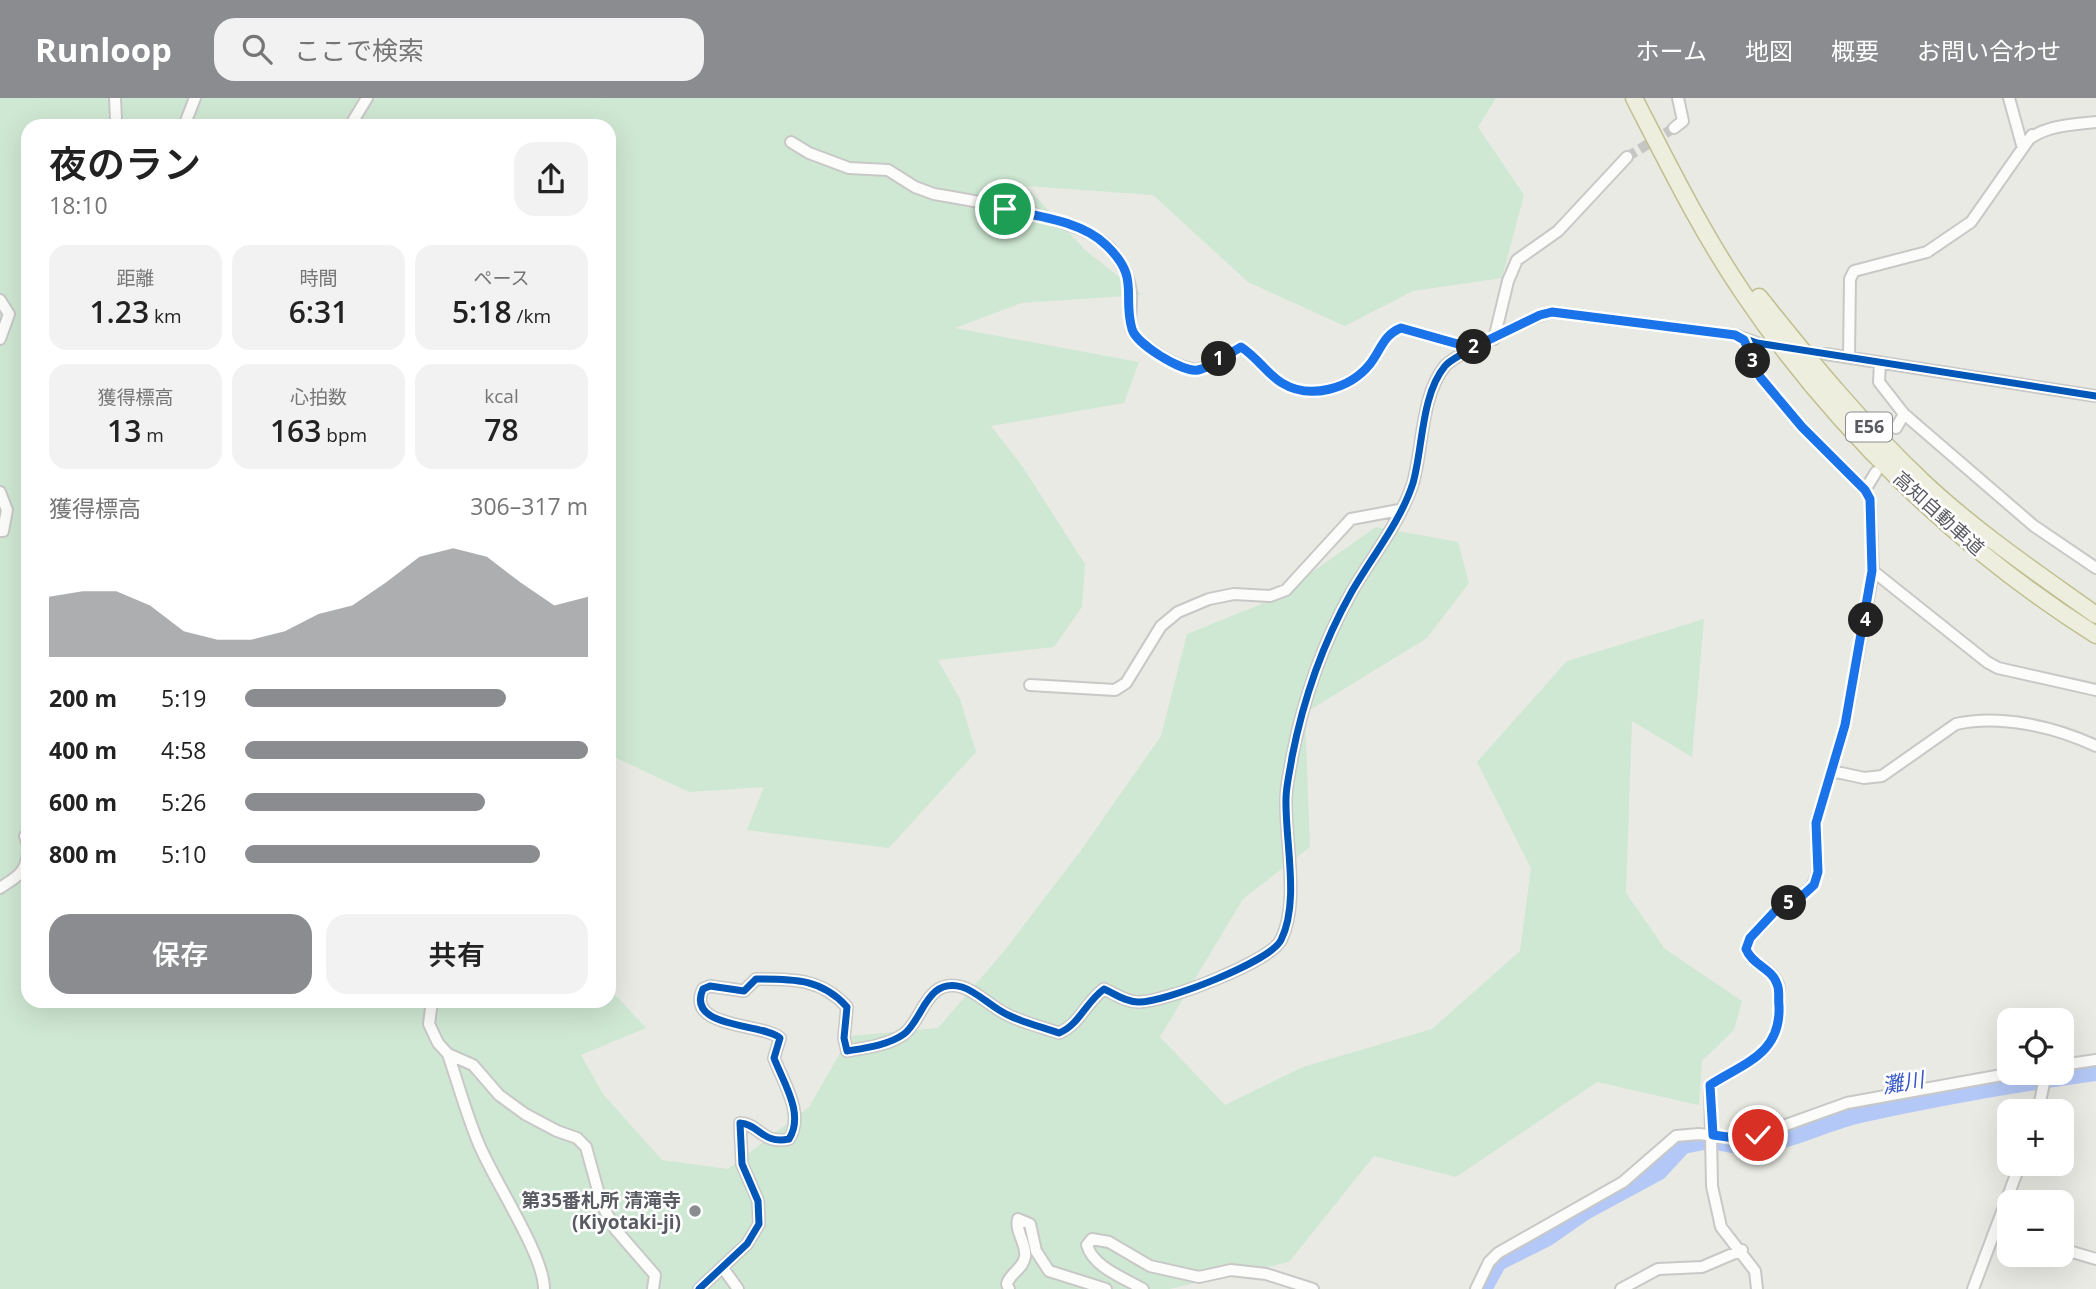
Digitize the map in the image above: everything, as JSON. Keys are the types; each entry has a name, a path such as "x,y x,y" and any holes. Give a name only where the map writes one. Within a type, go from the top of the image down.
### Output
{"highway":[{"name":"高知自動車道","path":"1634,98 1684,197 1743,293 1821,396 1915,496 1997,564 2096,635"},
{"name":"高知自動車道","path":"1684,197 1833,390 1923,482 2008,552 2096,615"}],"street":[{"path":"115,98 116,119"},
{"path":"187,119 195,98"},
{"path":"354,119 367,98"},
{"path":"1674,128 1683,121 1678,98"},
{"path":"2009,98 2022,145 2032,135 2059,126 2096,122"},
{"path":"1849,357 1850,279 1854,271 1927,252 1971,222 2032,135"},
{"path":"791,142 809,153 849,168 888,170 915,187 934,194 1057,221 1091,235 1104,243 1127,275 1132,332 1144,344 1167,359 1193,370 1201,369 1241,347 1254,355 1280,382 1298,390 1332,390 1355,379 1370,364 1385,338 1401,328 1472,348"},
{"path":"1494,340 1508,281 1517,260 1558,231 1627,157"},
{"path":"0,300 9,314 0,339"},
{"path":"699,1289 747,1244 759,1224 758,1201 742,1164 740,1123 779,1142 789,1139 795,1123 788,1092 774,1058 780,1038 769,1031 734,1025 709,1016 702,1007 700,996 703,989 709,986 744,991 756,979 802,979 823,986 847,1007 844,1038 847,1051 870,1047 903,1035 918,1019 929,995 943,989 960,986 1007,1015 1059,1033 1072,1028 1083,1007 1104,989 1135,1003 1154,1001 1224,975 1271,953 1280,942 1290,917 1286,797 1308,697 1343,608 1413,483 1428,406 1443,368 1451,359 1472,348 1494,340 1540,315 1552,312 1735,335 1757,343"},
{"path":"1744,340 1760,377 1802,427 1865,490 1870,499 1872,571 1861,647 1832,771 1816,823 1818,872 1814,885 1802,896 1777,909 1750,938 1746,949 1749,959 1769,972 1777,984 1780,1023 1769,1045 1756,1058 1710,1085 1712,1186 1721,1227 1742,1250 1755,1270 1757,1289"},
{"path":"1826,355 2096,396"},
{"path":"1880,362 1878,376 1882,387 1904,414 2034,526 2096,568"},
{"path":"1896,428 1904,414"},
{"path":"1865,490 1876,472"},
{"path":"0,492 7,510 3,531 0,531"},
{"path":"1030,685 1115,690 1126,683 1161,626 1178,612 1209,599 1234,594 1270,596 1286,590 1351,519 1399,510"},
{"path":"1872,571 1998,668 2096,690"},
{"path":"1832,771 1864,778 1882,776 1956,724 1969,721 2052,728 2096,746"},
{"path":"0,888 18,879 21,874"},
{"path":"431,1008 429,1024 438,1043 449,1054 473,1065 499,1095 525,1114 557,1132 577,1138 586,1147 602,1205 616,1230 655,1275 653,1289"},
{"path":"449,1054 478,1141 501,1192 542,1266 544,1289"},
{"path":"2074,1063 2096,1060"},
{"path":"1476,1289 1489,1262 1498,1253 1623,1182 1676,1136 1713,1135 1735,1138 1758,1135 1847,1103 1997,1076"},
{"path":"1973,1289 2015,1176"},
{"path":"1009,1289 1009,1278 1023,1265 1026,1254 1016,1226 1018,1219 1030,1224 1036,1251 1049,1271 1106,1289"},
{"path":"1993,1235 1997,1235"},
{"path":"1143,1289 1110,1271 1089,1254 1087,1245 1092,1239 1109,1242 1150,1266 1199,1277 1231,1270 1266,1274 1314,1289"},
{"path":"1621,1289 1658,1269 1702,1267 1742,1250"},
{"path":"2074,1253 2096,1259"},
{"path":"723,1268 738,1289"}],"green space":[{"path":"0,98 1496,98 1478,127 1524,195 1502,278 1413,291 1345,326 1248,282 1153,195 1026,186 1085,250 1142,295 1021,303 955,328 1139,362 1124,403 991,426 1022,466 1085,564 1082,607 1054,647 938,660 960,699 976,752 889,848 747,830 764,787 689,792 616,758 616,119 21,119 21,1008 616,1008 616,996 646,1028 581,1055 603,1094 662,1160 728,1169 809,1107 850,1036 938,1028 1005,950 1079,853 1161,736 1187,634 1274,599 1376,527 1458,542 1469,583 1427,638 1305,713 1310,847 1243,899 1160,1037 1225,1105 1303,1067 1432,1029 1520,951 1531,868 1477,762 1567,661 1704,619 1692,757 1632,721 1626,893 1665,949 1742,1001 1734,1030 1702,1061 1699,1105 1597,1082 1456,1177 1374,1156 1289,1262 1169,1289 0,1289"}],"waterway":[{"name":"灘川","path":"1721,1142 1739,1145 1774,1141 1860,1114 1977,1091 2096,1072"},
{"name":"灘川","path":"1483,1289 1498,1262 1546,1238 1585,1211 1659,1171 1683,1145 1704,1141"}],"tunnel":[{"path":"1627,157 1674,128"},
{"path":"1757,343 1785,348"}],"cycle path":[{"path":"699,1289 747,1244 759,1224 758,1201 742,1164 740,1123 767,1137 780,1140 789,1139 795,1119 791,1098 774,1058 780,1038 771,1033 715,1018 705,1011 700,1002 703,989 710,986 744,991 756,979 794,980 816,985 837,997 847,1007 844,1038 847,1051 884,1043 904,1034 940,988 950,986 968,989 1014,1018 1059,1033 1072,1025 1104,989 1134,1002 1151,1001 1191,989 1238,970 1273,949 1281,940 1287,925 1291,890 1287,789 1308,694 1341,612 1408,497 1427,407 1437,378 1445,366 1463,353 1552,312 1735,335 1757,343 2096,396"}],"place":[{"name":"第35番札所 清滝寺 (Kiyotaki-ji)","path":"695,1211"}],"route":[{"path":"1005,209 1057,221 1104,243 1127,275 1131,291 1132,332 1144,344 1167,359 1193,370 1201,369 1241,347 1254,355 1280,382 1298,390 1332,390 1355,379 1370,364 1385,338 1392,331 1401,328 1472,348 1494,340 1540,315 1552,312 1735,335 1744,340 1760,377 1802,427 1848,476 1865,490 1870,499 1872,571 1864,634 1845,725 1816,823 1814,838 1818,872 1814,885 1802,896 1777,909 1750,938 1746,949 1749,959 1769,972 1777,984 1780,1023 1769,1045 1756,1058 1710,1085 1708,1100 1713,1135 1735,1138 1758,1135"}]}
